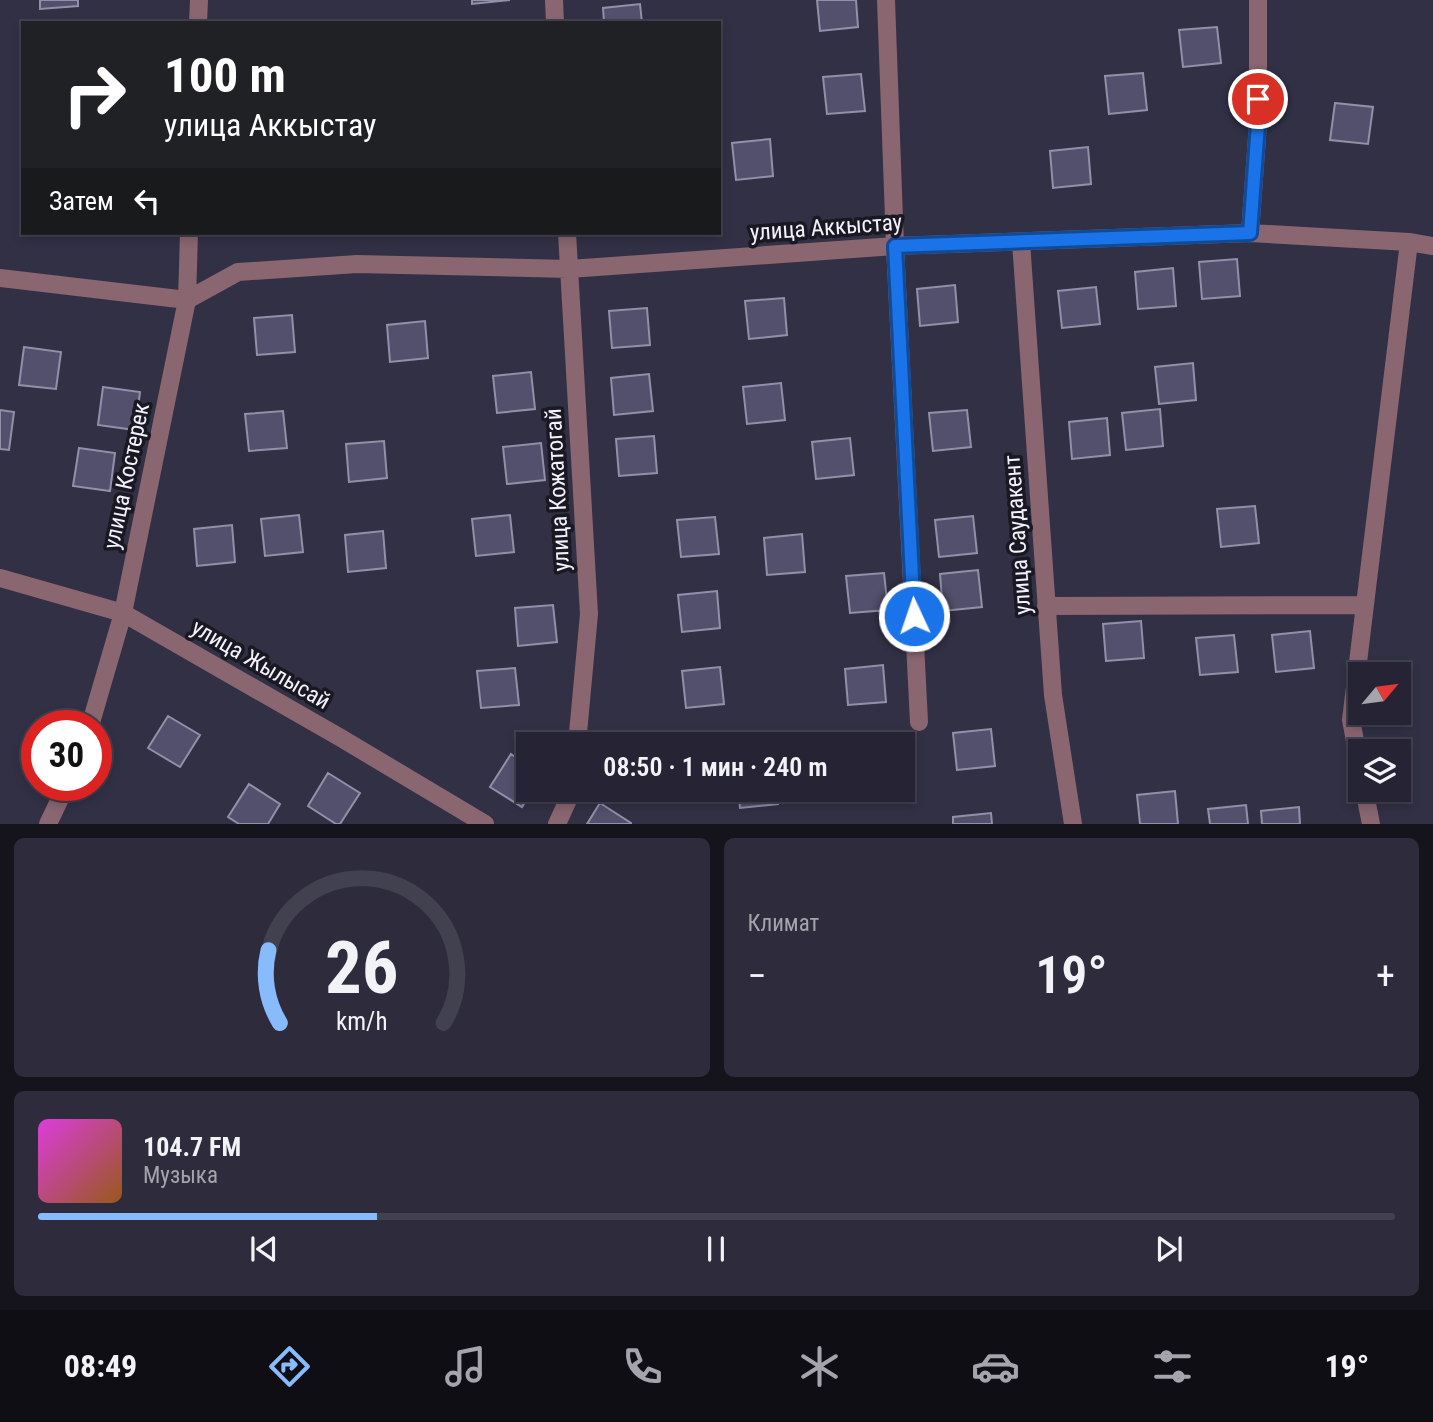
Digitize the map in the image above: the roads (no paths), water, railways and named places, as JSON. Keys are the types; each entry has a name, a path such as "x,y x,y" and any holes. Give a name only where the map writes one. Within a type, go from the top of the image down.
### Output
{"street":[{"path":"198,21 199,0"},
{"path":"554,0 555,21"},
{"path":"886,0 895,246 919,722"},
{"path":"1250,233 1258,124 1258,0"},
{"name":"улица Аккыстау","path":"187,300 237,271 357,264 569,269 895,246 1250,233 1409,242 1433,246"},
{"name":"улица Костерек","path":"95,710 123,613 187,300 190,235"},
{"name":"улица Кожатогай","path":"567,235 589,614 578,732"},
{"name":"улица Саудакент","path":"1021,242 1053,695 1073,824"},
{"path":"1355,739 1351,720 1409,242"},
{"path":"0,278 187,300"},
{"name":"улица Жылысай","path":"0,579 123,613 341,737 485,824"},
{"path":"1046,606 1364,605"},
{"path":"48,824 58,801"},
{"path":"557,824 567,802"},
{"path":"1367,802 1371,824"}]}
